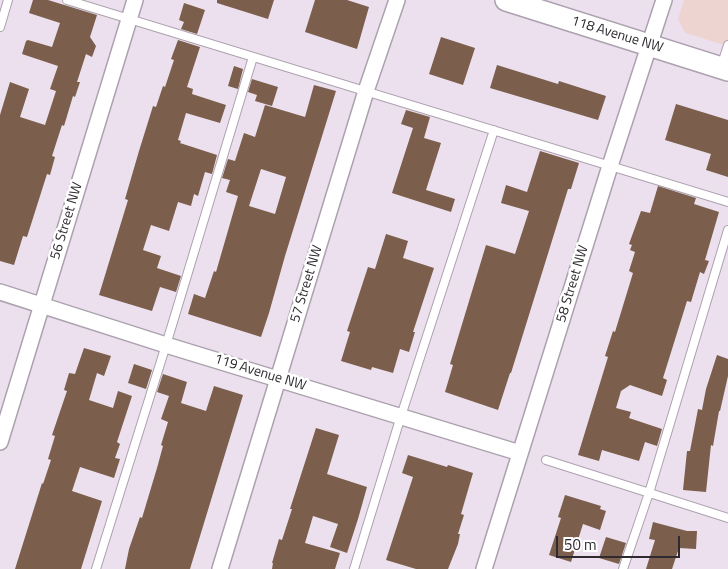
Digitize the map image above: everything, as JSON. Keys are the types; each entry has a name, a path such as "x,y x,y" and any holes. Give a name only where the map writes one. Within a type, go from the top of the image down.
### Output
{"main road":[{"name":"118 Avenue NW","path":"506,0 724,69"}],"street":[{"name":"56 Street NW","path":"0,442 135,0"},
{"name":"57 Street NW","path":"220,569 366,91 397,0"},
{"name":"58 Street NW","path":"484,569 664,0"},
{"name":"119 Avenue NW","path":"0,292 166,345 520,453"}],"lane":[{"path":"0,27 8,0"},
{"path":"67,0 728,202"},
{"path":"724,69 728,45"},
{"path":"96,569 253,57"},
{"path":"354,569 401,416 494,130"},
{"path":"623,569 649,493 728,230"},
{"path":"546,460 728,518"}],"shaded area":[{"path":"684,0 728,0 728,46 685,33 678,19"}],"building":[{"path":"33,0 48,0 97,15 90,37 96,46 92,57 86,54 77,82 80,82 75,97 73,96 52,156 55,157 50,175 47,174 27,237 23,236 14,265 0,261 0,115 10,82 29,89 20,117 45,125 56,91 50,89 58,66 22,54 28,40 52,47 60,23 29,13"},
{"path":"217,0 274,0 268,19 217,3"},
{"path":"315,0 347,0 369,7 357,49 305,32"},
{"path":"184,3 205,10 197,34 181,29 184,22 179,20"},
{"path":"441,37 475,48 463,85 429,74"},
{"path":"178,40 200,47 187,87 193,89 192,94 226,105 220,123 186,113 178,140 181,141 180,143 217,155 212,174 205,172 198,196 194,194 191,206 178,202 169,231 151,225 143,250 161,256 157,268 181,276 176,292 160,287 152,311 99,295 128,200 125,199 139,151 153,106 156,107 163,86 165,87 174,60 171,59"},
{"path":"497,65 558,84 559,81 606,96 598,120 490,88"},
{"path":"234,66 243,69 238,89 228,86"},
{"path":"252,79 278,87 272,106 255,101 257,95 248,92"},
{"path":"314,85 336,91 261,337 188,314 194,294 205,298 214,271 216,272 238,196 226,192 230,180 222,178 228,159 235,161 244,133 255,137 265,105 305,117","holes":["261,169 286,177 275,214 249,206"]},
{"path":"676,104 728,120 728,177 706,170 711,154 665,140"},
{"path":"406,110 430,117 424,138 441,143 426,190 455,199 451,212 392,193 413,128 401,124"},
{"path":"540,151 579,163 571,189 568,189 498,410 445,392 453,365 450,364 486,245 515,254 529,211 501,203 506,185 527,192"},
{"path":"658,186 696,198 694,204 719,212 705,260 709,261 704,274 700,272 691,302 687,301 663,378 667,380 662,396 630,385 621,391 616,408 631,412 629,418 662,429 657,446 645,442 639,461 602,450 599,461 578,455 608,357 605,356 613,331 615,332 633,273 629,271 635,252 630,250 632,245 629,244 641,211 650,213"},
{"path":"386,234 408,241 403,258 434,268 413,332 415,332 409,352 400,349 393,373 372,367 371,370 341,361 350,332 347,331 368,267 375,269"},
{"path":"84,348 111,356 104,376 97,373 89,400 113,408 118,391 132,396 117,442 120,444 115,458 120,459 114,478 80,467 72,491 102,501 81,569 15,569 51,460 48,459 55,436 52,435 67,391 64,390 69,373 75,374"},
{"path":"717,355 728,359 728,376 713,446 711,445 706,492 683,490 687,451 690,451 698,409 702,410 706,389"},
{"path":"134,364 152,370 146,389 128,383"},
{"path":"163,374 187,382 181,403 206,411 214,386 243,395 190,569 125,569 129,549 140,517 142,518 157,468 168,422 161,419 169,396 157,392"},
{"path":"316,428 339,435 327,474 367,487 358,519 347,553 330,547 338,524 313,516 305,543 340,553 335,569 272,569 279,539 282,540"},
{"path":"408,455 473,473 461,514 464,515 458,534 460,534 458,544 448,569 416,569 386,560 413,477 402,473"},
{"path":"565,495 601,506 600,509 606,511 600,530 583,524 571,562 549,555 561,518 558,517"},
{"path":"653,522 687,531 697,531 696,549 679,548 672,569 646,569 655,540 649,539"},
{"path":"606,537 626,543 619,564 599,558"}]}
